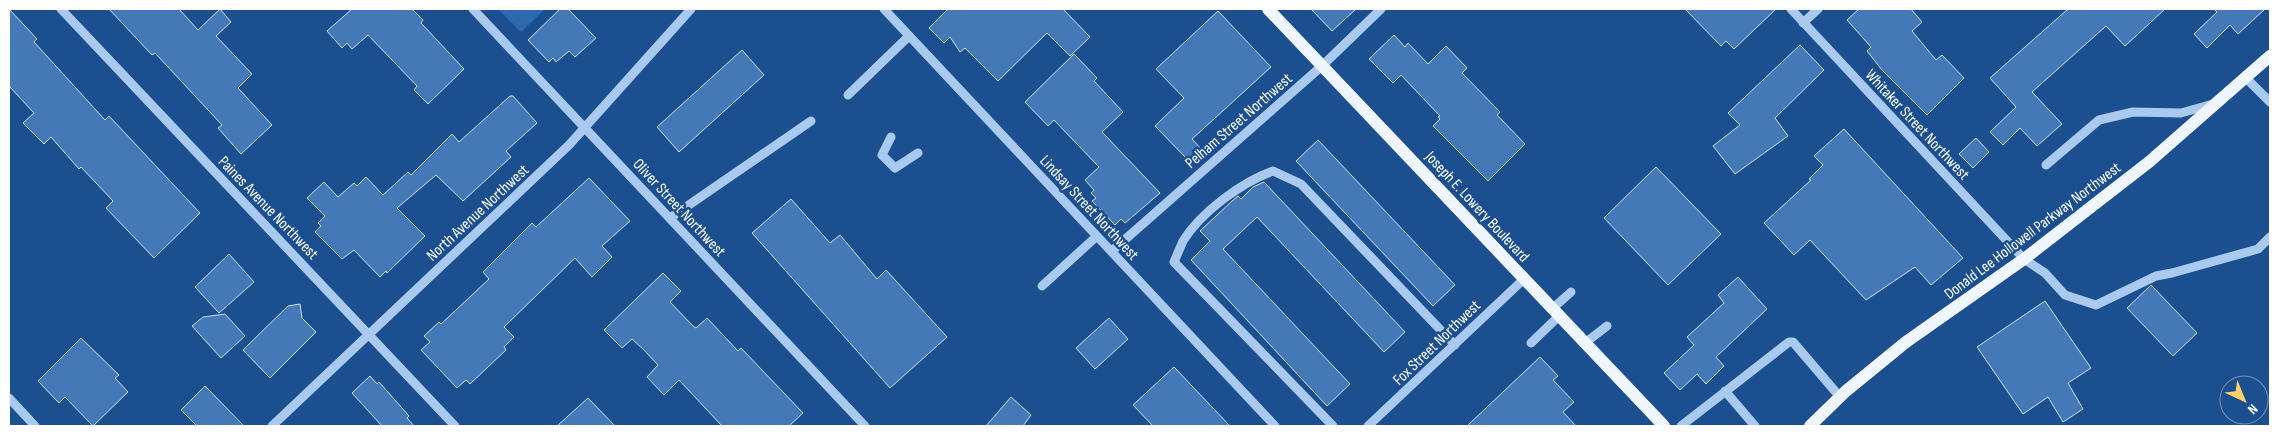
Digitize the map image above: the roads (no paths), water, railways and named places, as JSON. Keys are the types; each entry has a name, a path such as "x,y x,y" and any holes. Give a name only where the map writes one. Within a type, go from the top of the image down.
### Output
{"main road":[{"name":"Joseph E. Lowery Boulevard","path":"1268,9 1664,426"},
{"name":"Donald Lee Hollowell Parkway Northwest","path":"1810,426 1840,397 1906,342 2024,259 2149,162 2220,102 2270,56"}],"street":[{"name":"Paines Avenue Northwest","path":"61,9 455,426"},
{"name":"Oliver Street Northwest","path":"473,9 864,426"},
{"name":"North Avenue Northwest","path":"272,426 569,145 584,126 691,9"},
{"name":"Lindsay Street Northwest","path":"884,9 1275,426"},
{"name":"Pelham Street Northwest","path":"1112,251 1323,66 1381,9"},
{"name":"Whitaker Street Northwest","path":"1791,9 2024,259 2045,274 2065,295 2096,305 2156,276 2172,274 2258,249 2270,237"},
{"path":"1804,23 1818,9"},
{"path":"848,95 909,36"},
{"path":"2246,78 2270,102"},
{"path":"2046,165 2099,120 2133,112 2181,113 2220,102"},
{"path":"670,218 811,121"},
{"path":"891,137 882,155 895,168 918,153"},
{"path":"1333,426 1174,262 1184,241 1204,216 1253,178 1273,170 1301,184 1455,345"},
{"path":"1042,286 1097,236"},
{"name":"Fox Street Northwest","path":"1368,426 1524,279"},
{"path":"1531,343 1571,292"},
{"path":"1585,344 1606,326"},
{"path":"1680,426 1788,342 1793,342 1840,397"},
{"path":"1725,391 1755,426"},
{"path":"9,398 35,426"}]}
